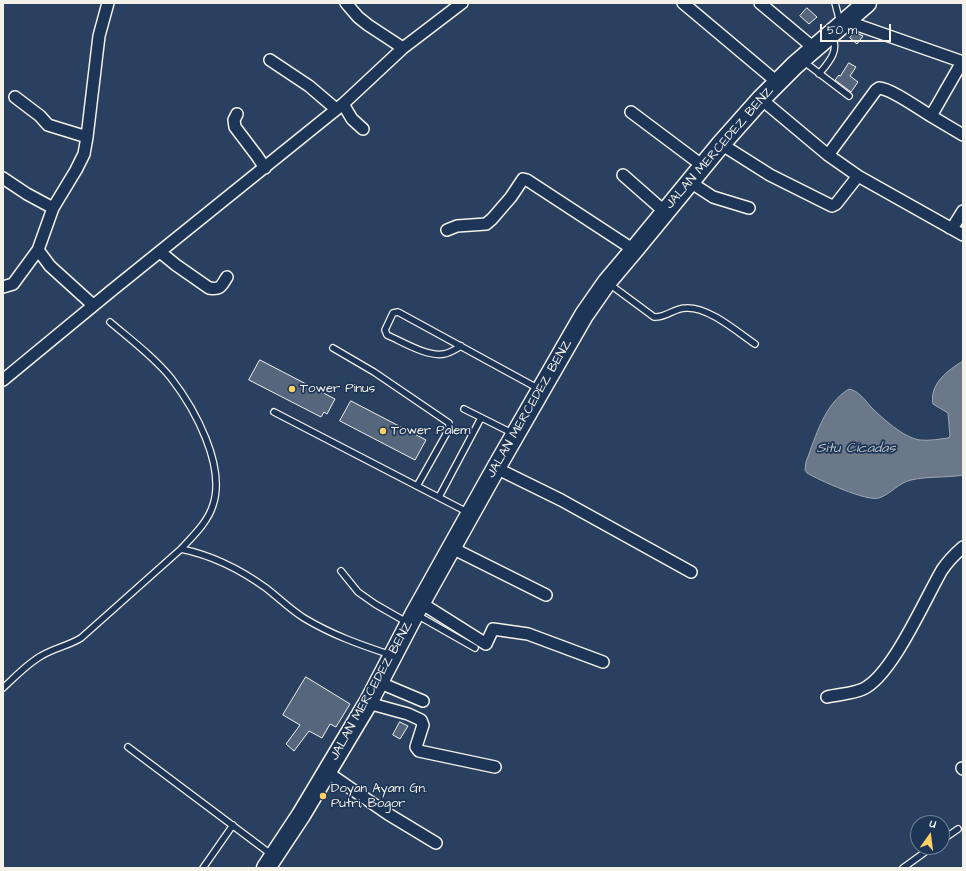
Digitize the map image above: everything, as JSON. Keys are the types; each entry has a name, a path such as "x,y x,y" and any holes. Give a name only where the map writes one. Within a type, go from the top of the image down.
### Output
{"main road":[{"name":"JALAN MERCEDEZ BENZ","path":"270,862 327,772 368,703 392,656 496,468 584,314 607,282 721,144 761,99 808,54 867,3"}],"street":[{"path":"3,287 13,284 22,274 38,250 53,208 84,154 99,36 108,3"},
{"path":"346,3 368,26 403,48"},
{"path":"3,380 93,305 339,107 403,48 462,3"},
{"path":"683,3 778,82"},
{"path":"760,3 808,54"},
{"path":"839,27 963,62 931,116"},
{"path":"270,60 339,107 363,129"},
{"path":"828,155 878,88 882,88 897,96 963,135"},
{"path":"15,97 40,116 48,125 87,137"},
{"path":"761,99 828,155 858,176 963,235"},
{"path":"631,112 703,166"},
{"path":"237,114 234,120 235,127 258,156 264,168"},
{"path":"721,144 770,175 832,206 836,204 858,176"},
{"path":"623,175 665,212"},
{"path":"3,178 27,194 53,208"},
{"path":"447,230 456,226 486,224 511,197 523,179 527,180 634,250"},
{"path":"690,182 713,197 749,208"},
{"path":"950,228 954,227 963,211"},
{"path":"38,250 50,266 93,305"},
{"path":"160,252 209,288 216,289 221,287 227,277"},
{"path":"496,468 561,500 691,572"},
{"path":"827,696 853,693 864,689 876,680 906,636 942,570 950,559 963,547"},
{"path":"452,548 546,595"},
{"path":"415,614 486,644 493,629 528,634 603,662"},
{"path":"378,682 418,699 408,714"},
{"path":"368,703 408,714 423,722 416,750 495,767"},
{"path":"327,772 388,814 436,843"}],"lane":[{"path":"819,74 834,53 836,46 839,27 835,3"},
{"path":"808,54 819,74 849,96"},
{"path":"607,282 654,317 661,318 678,309 696,309 715,317 754,344"},
{"path":"461,346 444,354 435,355 426,353 387,335 385,330 393,313 398,312 541,389"},
{"path":"3,688 42,655 72,644 81,638 181,549 202,525 213,504 216,480 215,466 211,453 190,407 171,378 160,366 110,322"},
{"path":"333,348 374,372 449,423 449,429 417,486"},
{"path":"464,409 515,435"},
{"path":"274,412 471,514"},
{"path":"439,497 481,418"},
{"path":"181,549 209,557 226,564 249,577 304,618 340,638 392,656"},
{"path":"341,571 358,592 375,604 415,614 475,648"},
{"path":"128,747 233,826 270,862"},
{"path":"203,868 233,826"},
{"path":"950,834 958,829"},
{"path":"904,868 921,855"}],"water":[{"name":"Situ Cicadas","path":"963,361 963,475 906,481 887,494 879,498 873,498 864,497 843,490 807,473 805,470 806,462 822,421 833,403 840,395 849,389 859,394 881,417 907,436 920,440 948,438 950,436 948,413 933,404 934,390 941,378 946,373"}],"building":[{"path":"807,8 817,17 809,24 800,16"},
{"path":"855,32 863,36 857,44 850,38"},
{"path":"849,63 856,67 850,76 858,82 851,92 835,80 839,75 840,76"},
{"name":"Tower Pinus","path":"260,360 335,399 327,414 324,412 321,417 249,380"},
{"name":"Tower Palem","path":"351,401 426,440 415,460 340,421"},
{"path":"306,677 350,704 336,727 330,724 322,738 309,731 294,751 286,744 300,725 283,715"},
{"path":"400,722 408,726 400,739 393,735"}],"place":[{"name":"Tower Pinus","path":"292,389"},
{"name":"Tower Palem","path":"383,431"},
{"name":"Doyan Ayam Gn. Putri, Bogor","path":"323,796"}]}
